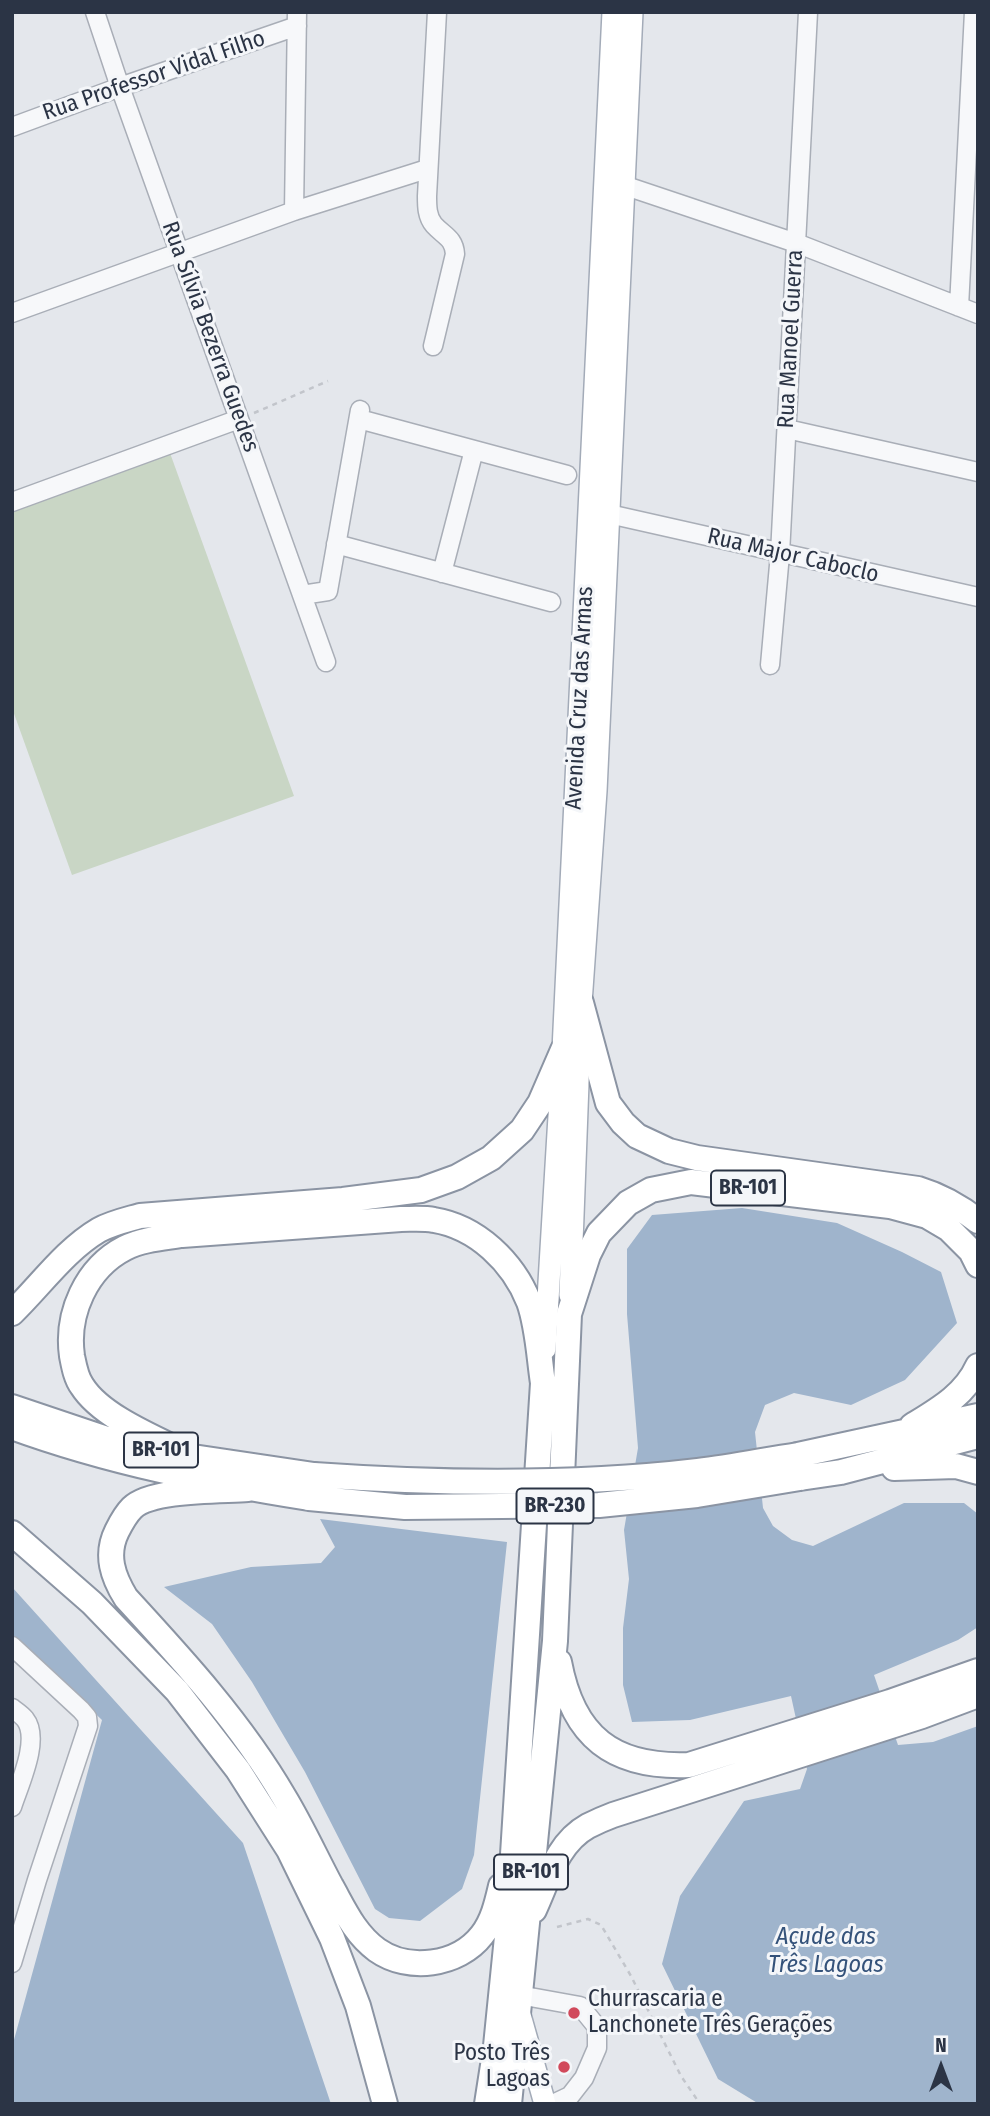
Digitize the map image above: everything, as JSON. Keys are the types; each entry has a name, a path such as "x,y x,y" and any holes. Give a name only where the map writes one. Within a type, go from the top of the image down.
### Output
{"highway":[{"path":"582,1003 608,1103 623,1124 637,1136 669,1151 696,1158 918,1189 959,1206 978,1221"},
{"path":"12,1313 75,1248 99,1230 118,1222 140,1216 342,1200 421,1190 457,1177 491,1158 522,1130 540,1103 563,1050"},
{"name":"BR-101","path":"509,2104 555,1641 569,1314 588,1255 599,1233 628,1203 651,1190 691,1182 890,1206 927,1216 949,1229 971,1251 978,1265"},
{"path":"193,1457 119,1419 97,1404 81,1386 74,1366 71,1343 73,1314 82,1292 101,1267 125,1248 154,1239 401,1219 434,1220 466,1231 487,1244 505,1262 530,1304 543,1383"},
{"name":"BR-101","path":"12,1407 107,1439 312,1486 597,1479 799,1467 897,1435 962,1391 978,1366"},
{"name":"BR-101","path":"487,2104 508,1930 543,1383"},
{"path":"897,1435 978,1416"},
{"path":"12,1427 104,1457 248,1489"},
{"path":"841,1472 978,1436"},
{"path":"799,1467 841,1472 956,1466 978,1472"},
{"path":"312,1486 165,1494 148,1499 133,1507 115,1536 111,1566 116,1581 126,1598 235,1723 284,1796 348,1918 362,1937 378,1951 396,1960 418,1963 440,1962 463,1953 482,1935 495,1910 514,1835"},
{"path":"12,1533 92,1603 177,1691 238,1770 289,1850 332,1938 358,2006 385,2104"},
{"path":"555,1641 563,1684 574,1710 587,1730 611,1751 639,1762 662,1766 689,1765 796,1743"},
{"path":"893,1713 978,1671"},
{"path":"525,1929 554,1863 567,1842 586,1827 796,1743 893,1713 978,1695"}],"main road":[{"name":"Avenida Cruz das Armas","path":"543,1383 563,1050 613,12"},
{"name":"Avenida Cruz das Armas","path":"569,1314 632,12"},
{"path":"518,2002 544,2104"}],"street":[{"name":"Rua Sílvia Bezerra Guedes","path":"95,12 326,662"},
{"path":"433,346 455,254 452,240 429,218 427,169 437,12"},
{"name":"Rua Manoel Guerra","path":"770,665 780,554 808,12"},
{"path":"960,307 974,12"},
{"name":"Rua Professor Vidal Filho","path":"12,127 297,19"},
{"path":"294,211 297,19"},
{"path":"12,313 294,211 427,169"},
{"path":"623,185 796,243 978,314"},
{"path":"302,595 328,591 359,415 567,475"},
{"path":"12,502 239,419"},
{"path":"787,429 978,472"},
{"path":"442,573 474,450"},
{"name":"Rua Major Caboclo","path":"609,514 978,597"},
{"path":"336,544 551,602"},
{"path":"12,1646 82,1710 87,1717 88,1726 12,1964"},
{"path":"12,1708 27,1720 32,1736 30,1751 12,1807"},
{"path":"518,2002 580,2006 597,2027 597,2048 584,2078 570,2096 553,2104"}],"path":[{"path":"239,419 328,381"},
{"path":"557,1927 588,1919 601,1925 631,1976 681,2076 700,2104"}],"green space":[{"path":"170,453 294,796 72,875 12,708 12,509"}],"water":[{"name":"Açude das Três Lagoas","path":"742,1208 837,1223 941,1272 957,1323 905,1380 851,1405 794,1393 765,1405 755,1432 763,1508 773,1526 792,1540 813,1546 904,1503 964,1503 978,1514 978,1627 958,1640 874,1675 898,1745 933,1742 978,1726 978,2104 759,2104 718,2079 662,1964 680,1896 744,1801 800,1789 807,1769 791,1696 690,1720 632,1722 623,1685 623,1628 629,1579 624,1530 638,1448 627,1314 627,1249 652,1215"},
{"path":"320,1519 507,1542 474,1855 462,1889 420,1921 389,1918 375,1909 305,1772 252,1682 212,1624 164,1587 251,1567 321,1563 335,1547"},
{"path":"12,1587 243,1843 331,2104 12,2104 12,2047 102,1720 12,1634"}],"place":[{"name":"Churrascaria e Lanchonete Três Gerações","path":"574,2013"},
{"name":"Posto Três Lagoas","path":"564,2067"}]}
